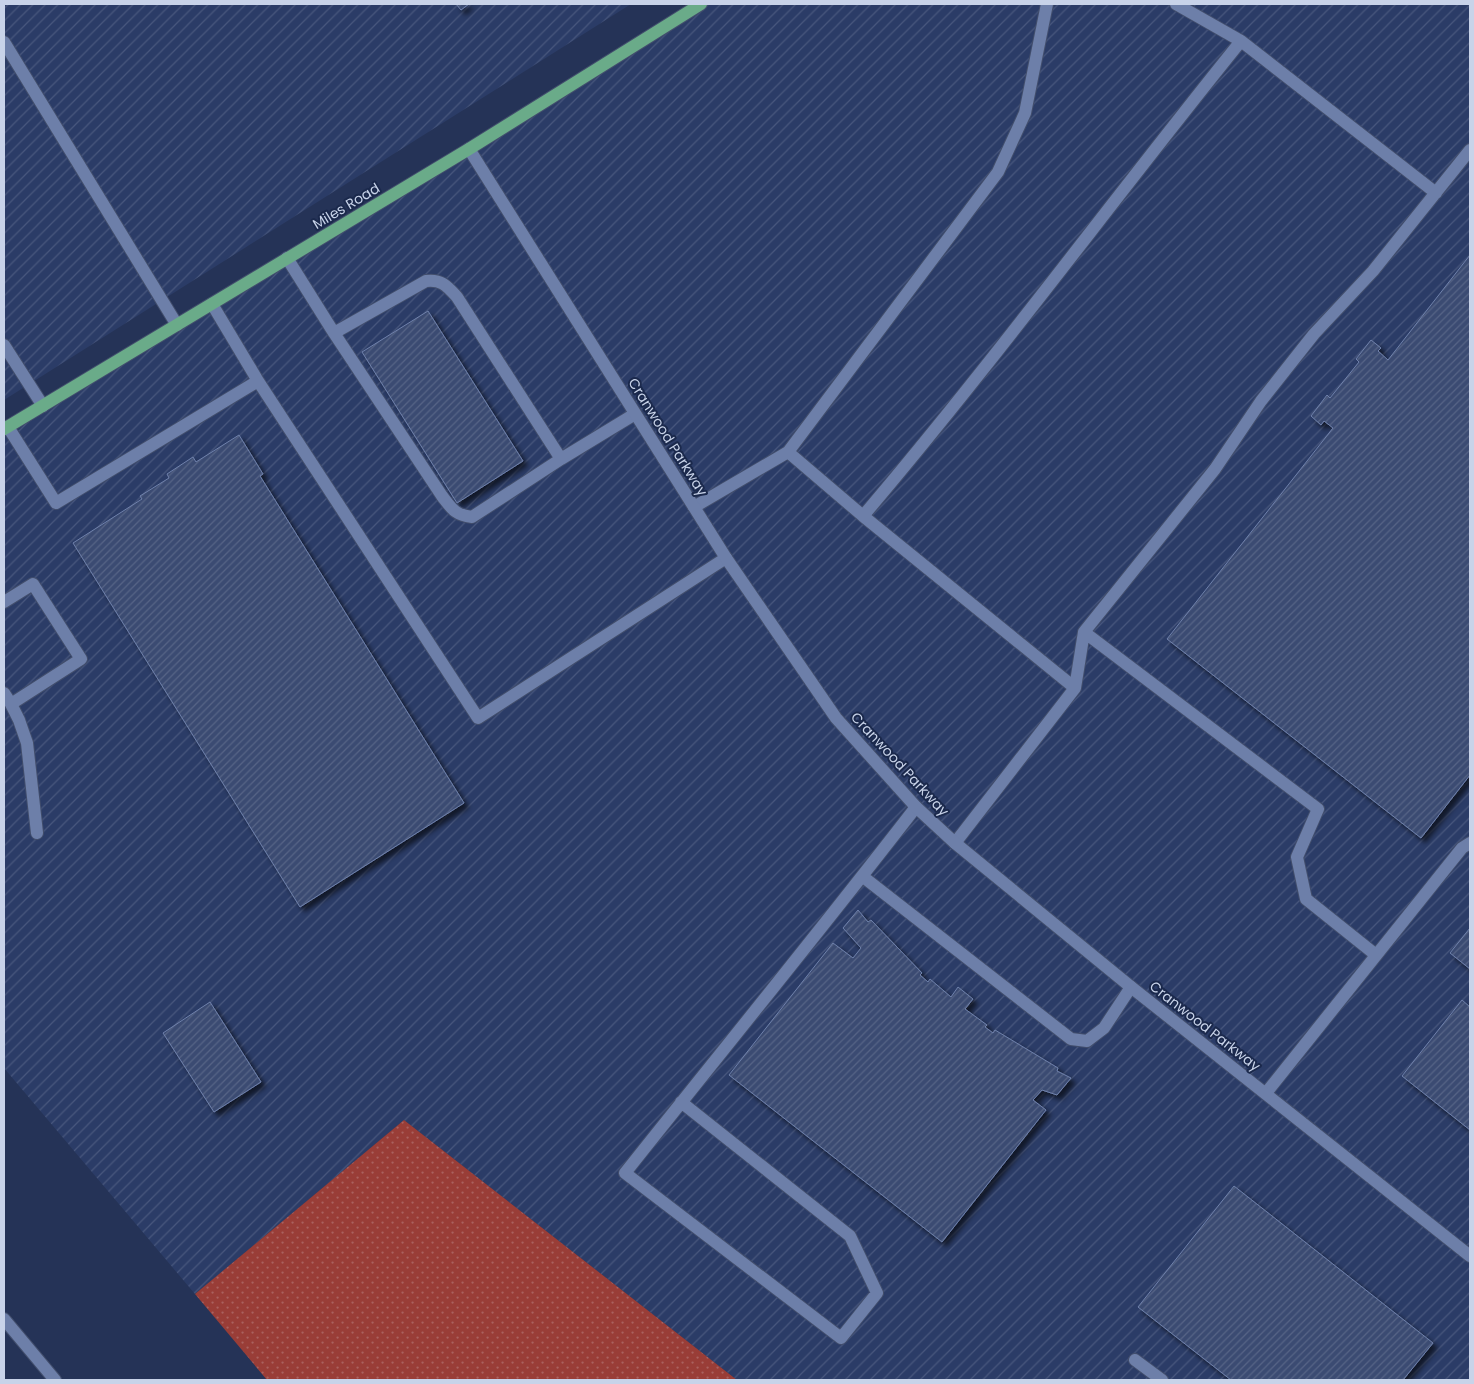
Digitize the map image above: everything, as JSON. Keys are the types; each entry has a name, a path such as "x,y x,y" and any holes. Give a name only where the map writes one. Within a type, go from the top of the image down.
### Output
{"main road":[{"name":"Miles Road","path":"6,428 469,149 701,4"}],"street":[{"path":"694,507 788,452 998,172 1025,113 1046,4"},
{"path":"1176,4 1242,41 1436,193"},
{"path":"863,516 971,385 1180,116 1242,41"},
{"path":"4,42 177,326"},
{"name":"Cranwood Parkway","path":"469,149 726,558 836,718 916,806 955,843 1131,987 1470,1256"},
{"path":"955,843 1075,688 1084,632 1215,469 1261,401 1302,349 1373,271 1470,150"},
{"path":"287,258 334,333 442,496 452,509 461,515 472,517 635,414"},
{"path":"334,333 426,281 436,280 446,285 457,297 561,459"},
{"path":"212,304 258,381 478,718 726,558"},
{"path":"4,345 43,406"},
{"path":"6,428 56,503 258,381"},
{"path":"788,452 863,516 1075,688"},
{"path":"4,602 33,584 81,659 7,699 19,720 27,743 37,833"},
{"path":"1084,632 1318,809 1297,857 1306,899 1376,955"},
{"path":"681,1102 850,1236 877,1293 841,1338 625,1173 681,1102 862,876 916,806"},
{"path":"1266,1094 1462,848 1470,843"},
{"path":"862,876 1071,1039 1087,1041 1104,1028 1131,987"},
{"path":"4,1319 55,1380"},
{"path":"1135,1360 1162,1380"}],"shaded area":[{"path":"4,4 631,4 4,400"},
{"path":"701,4 1470,4 1470,1380 737,1380 404,1120 195,1294 4,1068 4,429"},
{"path":"404,1120 737,1380 267,1380 195,1294"}],"building":[{"path":"456,4 469,4 461,10"},
{"path":"1470,255 1470,775 1421,838 1167,639 1333,428 1324,421 1321,425 1311,416 1327,395 1330,398 1359,362 1356,359 1371,340 1381,348 1378,351 1388,360"},
{"path":"428,311 523,461 457,503 362,352"},
{"path":"239,435 263,474 260,476 464,803 300,907 73,543 142,499 140,496 169,478 167,474 193,457 196,462"},
{"path":"858,910 868,922 871,920 922,973 920,975 928,982 930,979 951,997 958,987 973,999 965,1009 987,1025 985,1027 993,1033 995,1030 1058,1068 1057,1071 1071,1078 1057,1095 1042,1090 1033,1100 1046,1110 942,1242 729,1075 833,943 853,958 861,948 843,928"},
{"path":"1470,928 1470,969 1450,953"},
{"path":"1462,1000 1470,1007 1470,1130 1402,1076"},
{"path":"210,1002 261,1082 214,1112 163,1033"},
{"path":"1234,1186 1433,1343 1403,1380 1231,1380 1138,1307"}]}
